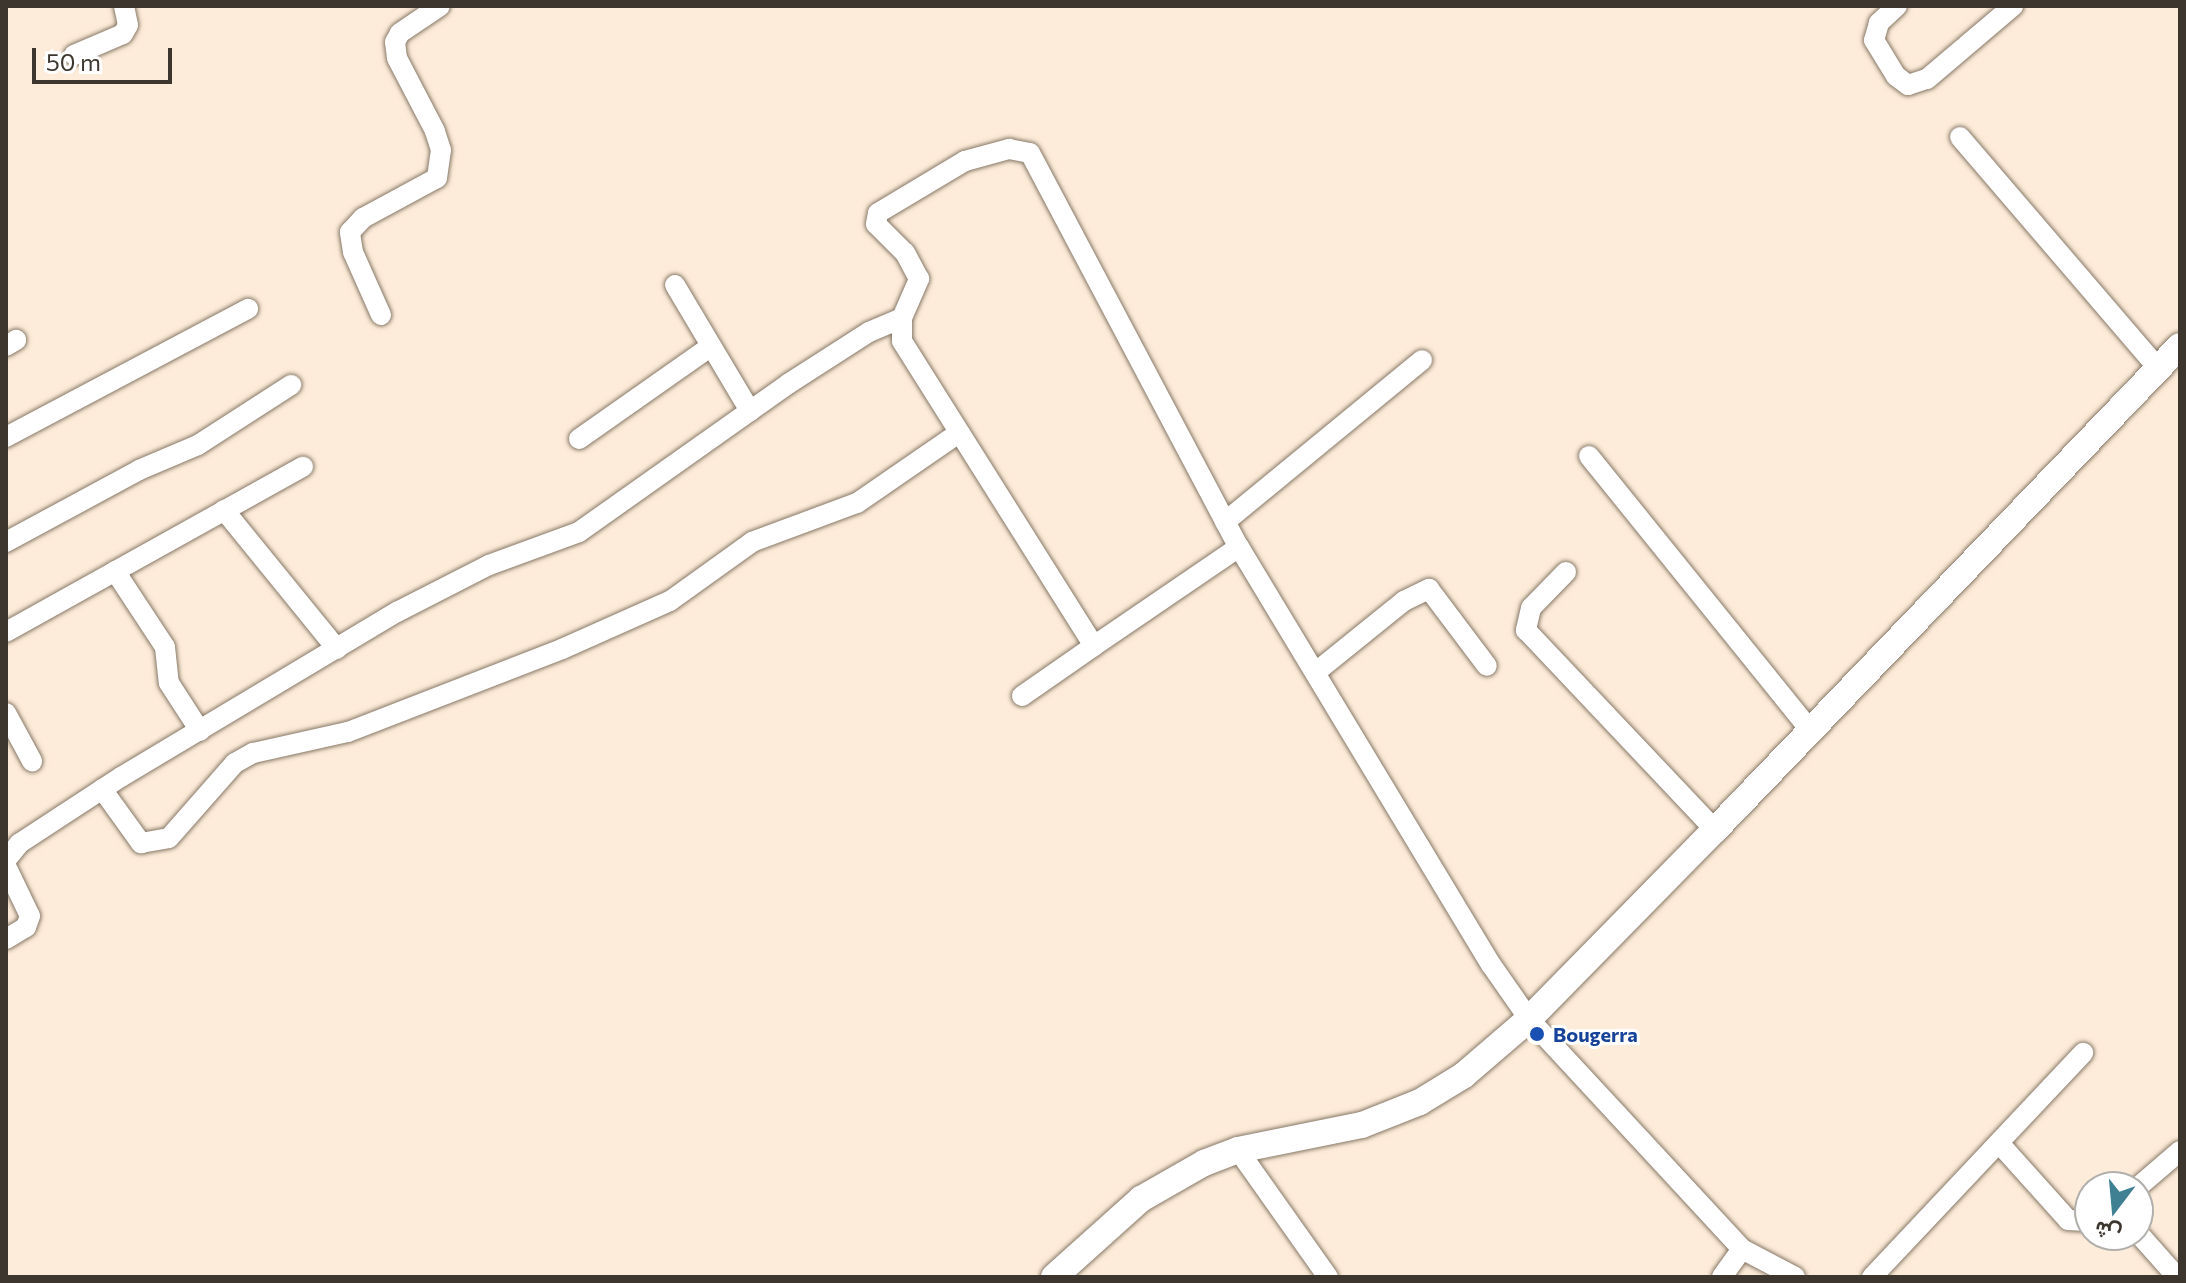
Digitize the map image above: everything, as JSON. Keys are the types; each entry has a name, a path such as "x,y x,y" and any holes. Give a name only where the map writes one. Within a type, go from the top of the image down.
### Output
{"main road":[{"path":"1054,1277 1141,1199 1176,1176 1238,1150 1362,1125 1420,1102 1464,1075 1529,1019 1715,830 2180,346"}],"street":[{"path":"74,55 123,34 128,25 124,6"},
{"path":"381,315 353,252 350,232 363,218 437,178 441,164 435,131 397,58 395,42 400,33 440,6"},
{"path":"1897,6 1879,23 1874,40 1896,76 1908,85 1927,79 2013,6"},
{"path":"1960,137 2158,368"},
{"path":"1094,646 902,341 902,318 919,279 905,253 876,224 878,213 965,161 1009,149 1030,153 1239,547 1529,1019 1742,1249 1795,1277"},
{"path":"675,285 750,411"},
{"path":"6,437 248,309"},
{"path":"6,939 26,927 30,916 6,863 20,843 102,789 463,577 579,532 834,353 902,318"},
{"path":"579,439 710,347"},
{"path":"1225,522 1422,360"},
{"path":"6,542 139,470 198,445 291,385"},
{"path":"102,789 141,843 169,838 235,763 253,753 348,732 562,649 670,601 752,542 857,503 959,433"},
{"path":"1589,456 1811,731"},
{"path":"6,632 303,467"},
{"path":"224,510 337,649"},
{"path":"1022,696 1239,547"},
{"path":"115,571 165,647 169,683 200,731"},
{"path":"1566,572 1531,608 1526,630 1715,830"},
{"path":"1316,672 1404,601 1429,589 1487,666"},
{"path":"6,713 32,761"},
{"path":"1872,1277 2083,1053"},
{"path":"1999,1143 2068,1220 2074,1220"},
{"path":"1238,1150 1328,1277"},
{"path":"2154,1173 2180,1151"},
{"path":"1722,1277 1742,1249"},
{"path":"2154,1251 2177,1277"}],"place":[{"name":"Bougerra","path":"1537,1034"}]}
